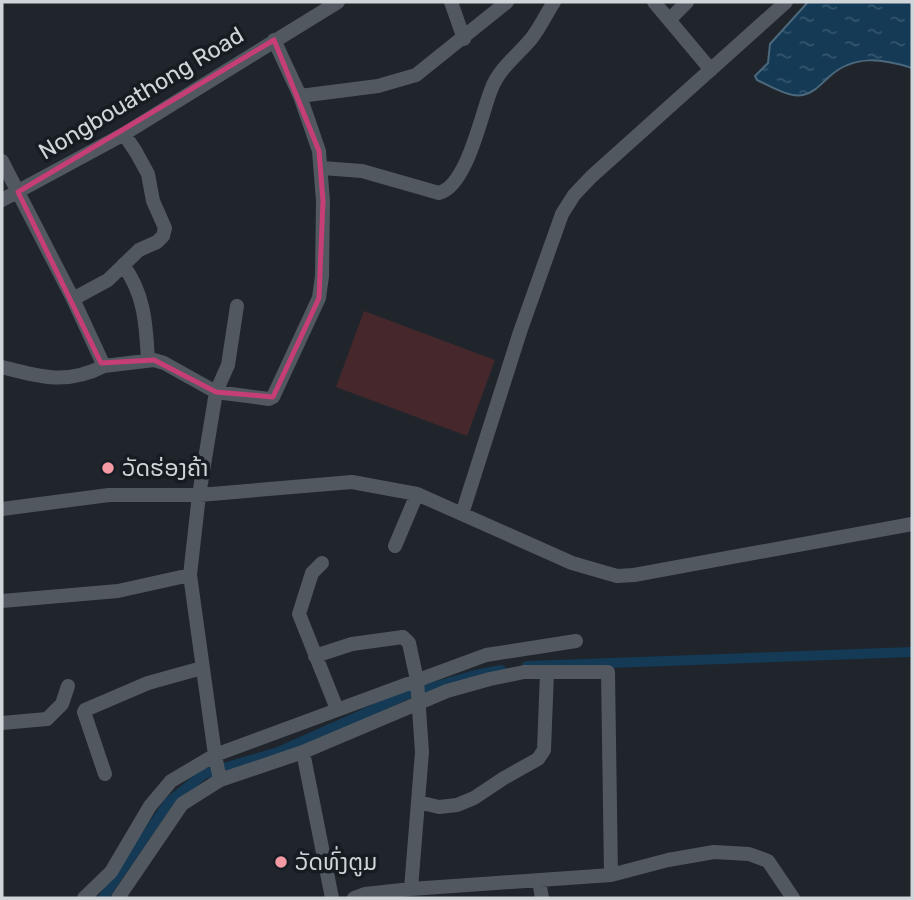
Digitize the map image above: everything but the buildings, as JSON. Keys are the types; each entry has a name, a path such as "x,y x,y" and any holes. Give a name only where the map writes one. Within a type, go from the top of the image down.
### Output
{"street":[{"name":"Nongbouathong Road","path":"2,200 124,134 274,40 316,7 338,2"},
{"path":"451,2 464,39"},
{"path":"300,96 378,86 416,75 507,2"},
{"path":"322,168 362,171 439,193 447,192 453,186 472,146 491,87 503,67 533,37 554,2"},
{"path":"654,2 711,70"},
{"path":"669,20 687,2"},
{"path":"462,514 520,332 562,214 574,195 786,2"},
{"path":"2,367 54,379 88,374 104,366 148,360 164,363 216,392 269,399 276,394 318,298 322,276 322,168 300,96 274,40"},
{"path":"73,299 108,280 139,250 157,242 163,236 165,228 153,201 148,174 124,134"},
{"path":"2,161 104,366"},
{"path":"123,265 142,303 148,360"},
{"path":"220,780 190,575 198,495 216,392 228,365 237,306"},
{"path":"2,509 108,495 198,495 352,482 417,494 572,564 617,576 912,524"},
{"path":"395,546 417,494"},
{"path":"322,563 312,573 299,612 337,709"},
{"path":"2,601 118,591 190,575"},
{"path":"315,656 352,644 402,637 409,643 417,691 422,752 411,889"},
{"path":"118,898 182,804 220,780 303,752 486,655 576,641"},
{"path":"105,774 84,712 87,708 148,683 202,668"},
{"path":"84,898 111,872 150,806 171,781 215,755 237,749 337,709 417,691 447,691 524,672 608,672 611,875"},
{"path":"418,803 439,807 457,805 474,798 538,759 544,750 547,672"},
{"path":"2,723 47,719 62,704 68,686"},
{"path":"303,752 332,898"},
{"path":"354,898 365,894 411,889 611,875 668,860 714,852 749,854 768,861 793,898"},
{"path":"539,881 542,898"}],"highlighted area":[{"path":"274,40 319,151 323,201 319,298 273,397 216,392 154,360 101,363 18,192"}],"shaded area":[{"path":"364,311 495,360 467,436 336,387"}],"water":[{"path":"808,2 912,2 912,68 890,62 859,61 840,69 811,92 803,95 792,95 757,80 755,76 768,63 770,44"}],"waterway":[{"path":"527,666 912,652"},
{"path":"103,898 169,802 204,774 278,752 406,695 501,670"}],"place":[{"name":"ວັດຮ່ອງຄ້າ","path":"108,468"},
{"name":"ວັດທົ່ງຕູມ","path":"281,862"}]}
